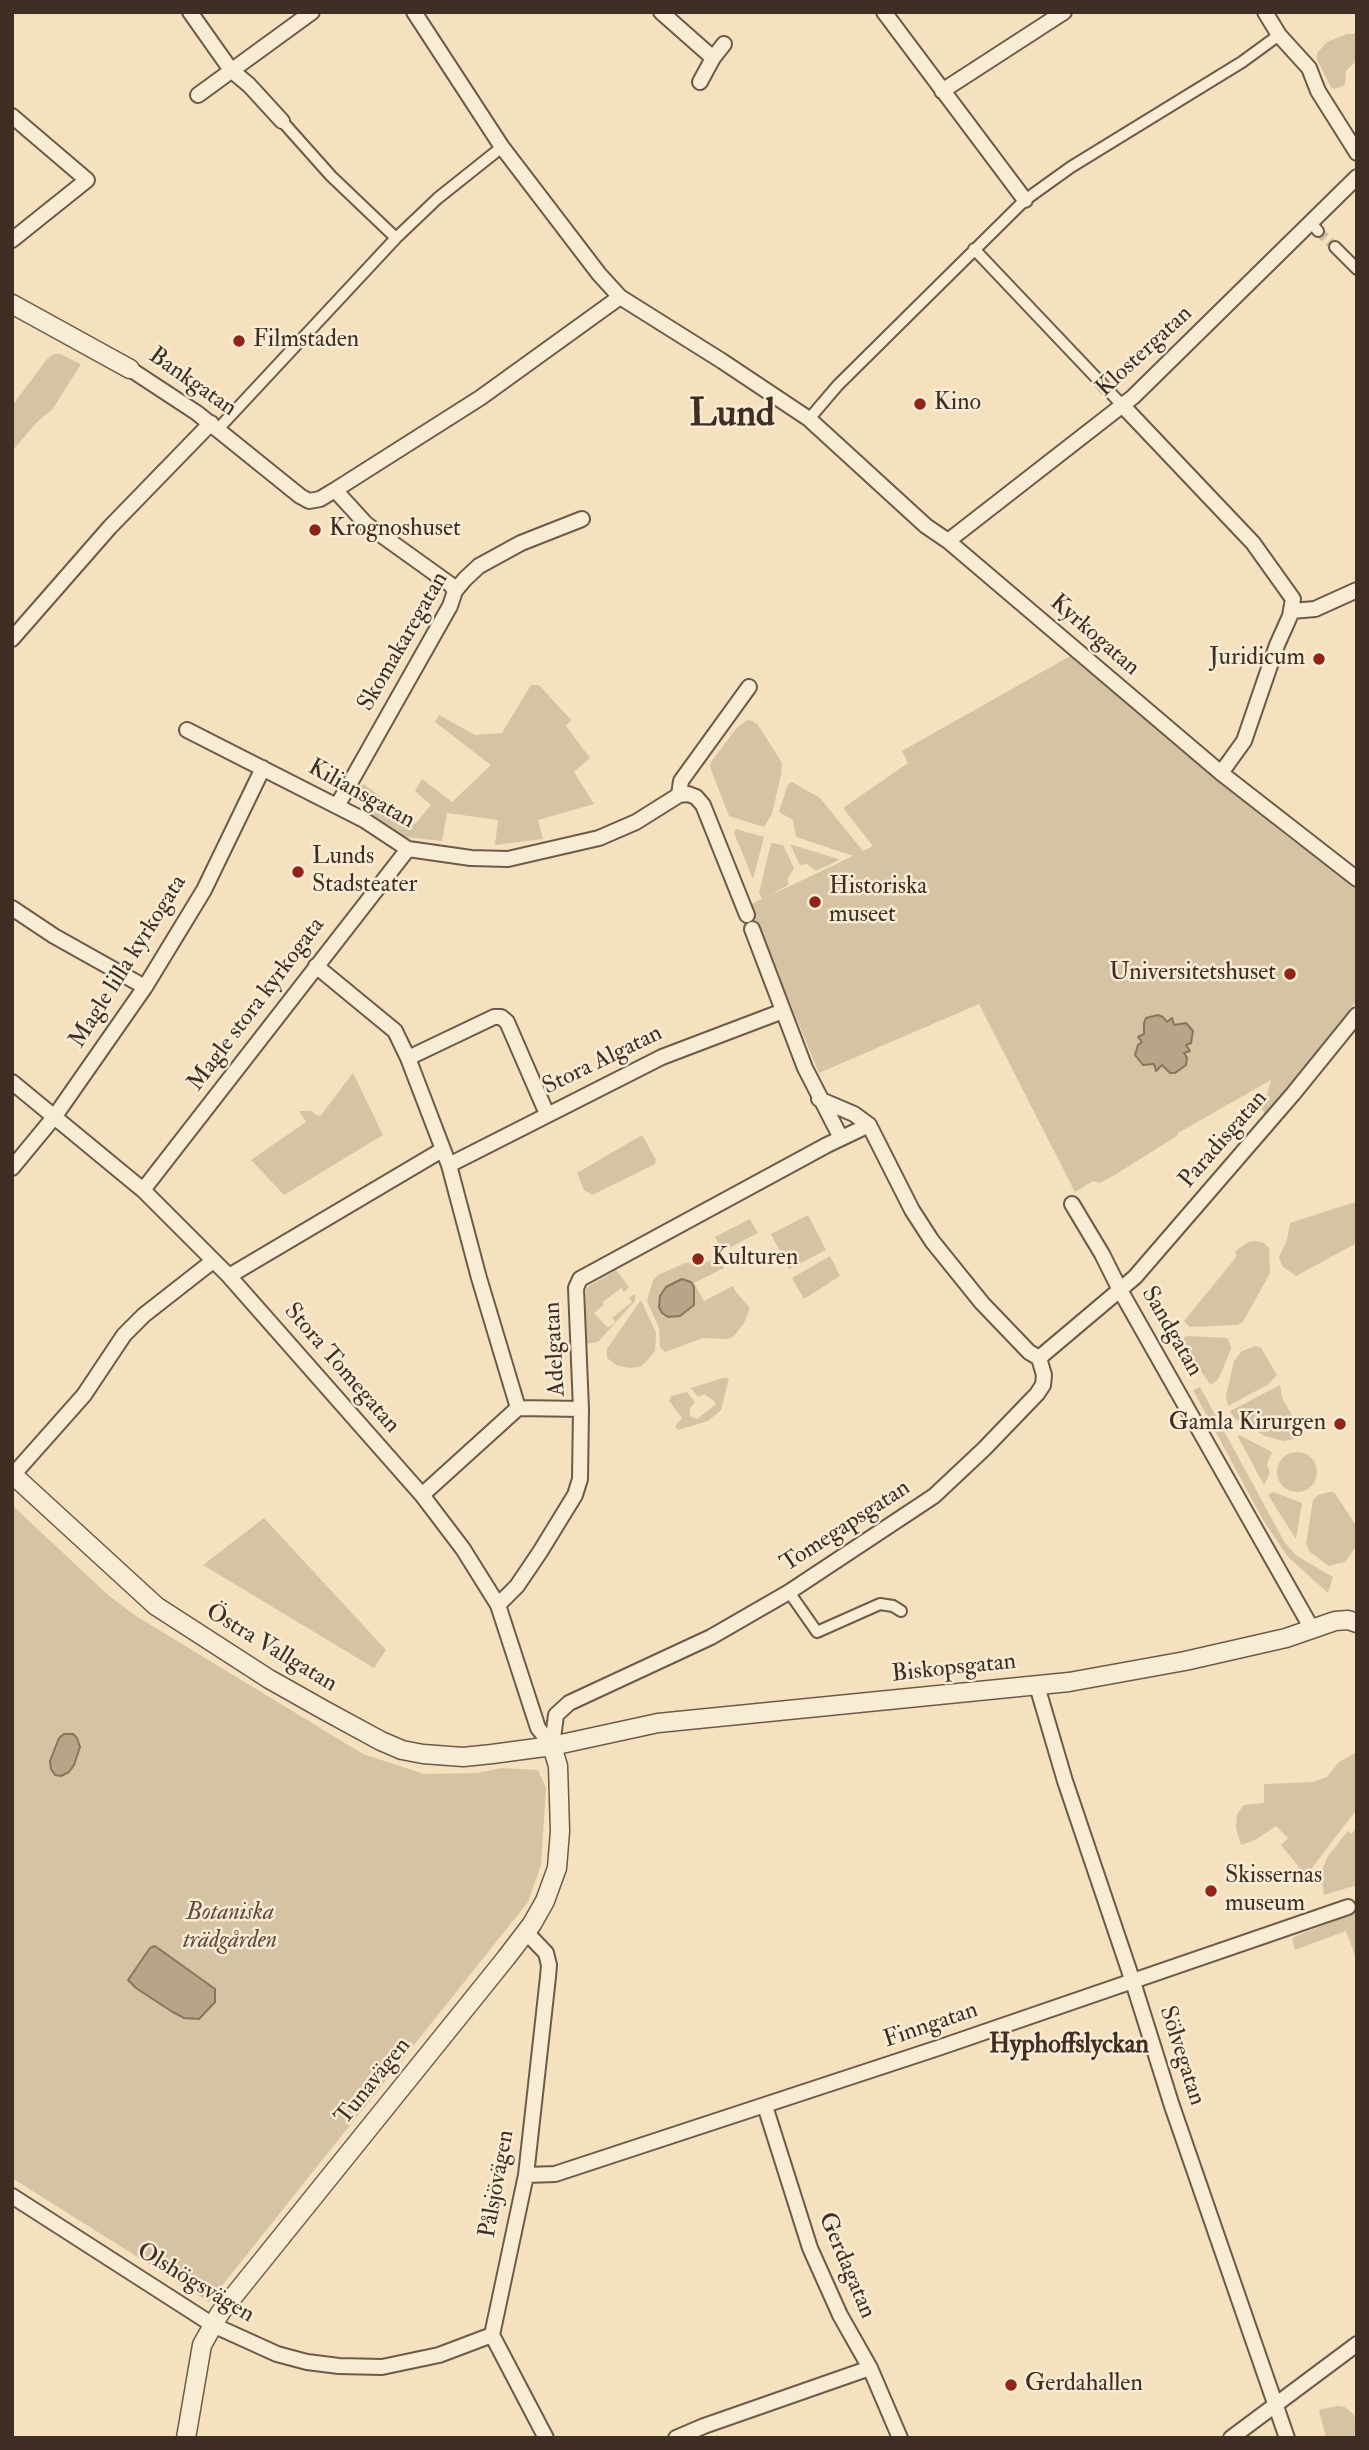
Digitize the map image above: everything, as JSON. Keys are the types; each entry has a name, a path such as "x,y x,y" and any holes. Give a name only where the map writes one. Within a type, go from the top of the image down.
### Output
{"street":[{"path":"190,12 231,70 249,85 331,176 396,238"},
{"path":"198,95 312,12"},
{"name":"Kyrkogatan","path":"414,12 502,147 599,274 620,297 809,419 926,526 948,541 1221,773 1357,879"},
{"path":"661,12 713,58"},
{"path":"884,12 1025,200"},
{"path":"942,91 1064,12"},
{"path":"1265,12 1279,35 1309,68 1318,91 1357,153"},
{"path":"809,419 838,385 1025,200 1071,167 1242,62 1279,35"},
{"path":"700,82 724,44"},
{"path":"12,116 87,180 12,240"},
{"path":"12,639 110,527 214,426 396,238 438,198 502,147"},
{"name":"Klostergatan","path":"948,541 1123,406 1315,227 1357,178"},
{"path":"1335,247 1357,269"},
{"path":"974,249 1253,543 1290,593 1293,600 1292,611 1244,741 1221,773"},
{"path":"456,591 366,524 335,490 480,398 620,297"},
{"name":"Bankgatan","path":"12,304 130,369 214,426 300,496 309,501 320,499 335,490"},
{"name":"Skomakaregatan","path":"337,806 456,591 472,572 521,543 582,519"},
{"path":"1292,611 1315,609 1357,590"},
{"path":"750,687 681,781 679,795 696,797 703,805 819,1099 841,1138 869,1125"},
{"name":"Kiliansgatan","path":"187,730 364,820 408,849 471,858 508,859 599,838 636,822 679,795"},
{"name":"Magle lilla kyrkogata","path":"12,1168 55,1116 145,987 204,890 263,768"},
{"name":"Magle stora kyrkogata","path":"144,1190 408,849"},
{"path":"12,908 54,936 145,987"},
{"path":"316,966 395,1031 408,1058 449,1165 479,1278 519,1408"},
{"name":"Stora Algatan","path":"449,1165 662,1056 783,1011"},
{"name":"Paradisgatan","path":"1120,1290 1135,1277 1218,1182 1357,1015"},
{"path":"408,1058 494,1017 502,1017 507,1022 547,1114"},
{"name":"Stora Tomegatan","path":"12,1082 144,1190 229,1276 422,1495 463,1549 498,1605 538,1728 552,1746"},
{"path":"819,1099 853,1114 869,1125 912,1210 932,1241 982,1303 1029,1352 1039,1358 1120,1290"},
{"name":"Adelgatan","path":"498,1605 517,1586 575,1495 580,1479 581,1409 576,1288 580,1279 841,1138"},
{"path":"229,1276 442,1150"},
{"name":"Sandgatan","path":"1072,1205 1312,1629"},
{"path":"13,1474 85,1395 124,1335 144,1315 213,1261"},
{"name":"Tomegapsgatan","path":"552,1746 556,1715 569,1703 711,1637 789,1592 934,1496 1037,1394 1043,1385 1044,1375 1039,1358"},
{"path":"422,1495 519,1408 581,1409"},
{"name":"Östra Vallgatan","path":"13,1474 156,1606 269,1679 381,1741 402,1750 463,1757 552,1746"},
{"path":"789,1592 817,1632 880,1604 901,1611"},
{"name":"Biskopsgatan","path":"552,1746 658,1723 1037,1686 1185,1661 1286,1638 1335,1621 1348,1620 1357,1623"},
{"name":"Sölvegatan","path":"1037,1686 1065,1781 1172,2106 1287,2438"},
{"name":"Tunavägen","path":"186,2438 202,2345 220,2313 526,1931 545,1901 557,1868 561,1808 558,1766 552,1746"},
{"name":"Finngatan","path":"526,2175 555,2174 765,2106 1348,1907"},
{"name":"Pålsjövägen","path":"492,2335 526,2175 549,1965 542,1948 526,1931"},
{"name":"Gerdagatan","path":"765,2106 810,2248 840,2315 870,2368 900,2438"},
{"name":"Olshögsvägen","path":"12,2196 212,2325 277,2354 307,2362 339,2366 382,2367 439,2355 492,2335"},
{"path":"492,2335 546,2438"},
{"path":"1231,2438 1357,2344"},
{"path":"677,2438 870,2368"}],"green space":[{"path":"1347,34 1357,34 1357,60 1346,71 1345,85 1335,89 1331,87 1317,60 1317,53 1327,42"},
{"path":"54,354 81,364 52,410 38,421 12,451 12,406 47,359"},
{"path":"1072,655 1288,837 1357,886 1357,1000 1294,1087 1289,1085 1265,1114 1258,1103 1267,1095 1271,1080 1178,1133 1113,1176 1100,1183 1093,1181 1075,1192 979,1004 819,1073 749,905 762,899 759,893 771,843 783,845 794,868 788,878 788,885 769,896 853,856 796,837 793,820 779,812 788,784 792,782 820,798 863,851 873,846 843,808 908,763 902,751"},
{"path":"531,685 539,685 571,720 566,726 590,758 574,772 594,804 538,820 543,839 495,845 498,820 447,813 442,841 403,837 369,812 371,800 358,787 364,784 415,824 431,805 415,791 422,779 452,802 491,765 435,722 439,715 475,735 502,733"},
{"path":"747,720 758,725 782,763 772,814 764,827 729,816 710,767 735,730"},
{"path":"736,829 764,837 753,879 734,833"},
{"path":"790,844 839,860 816,871 807,864 800,865"},
{"path":"353,1073 383,1135 284,1195 251,1160 306,1122 299,1111 311,1111 321,1115"},
{"path":"642,1135 656,1160 655,1164 592,1195 584,1190 577,1173"},
{"path":"1352,1203 1357,1204 1357,1243 1296,1276 1282,1266 1279,1257 1287,1240 1290,1223"},
{"path":"808,1215 826,1250 789,1269 771,1234"},
{"path":"750,1219 758,1233 723,1251 715,1237"},
{"path":"1256,1241 1269,1248 1270,1273 1243,1322 1237,1325 1190,1327 1184,1321 1237,1256 1235,1252 1249,1242"},
{"path":"830,1256 840,1276 804,1299 792,1278"},
{"path":"722,1262 724,1268 694,1283 704,1301 733,1286 750,1308 744,1323 734,1336 728,1339 703,1338 665,1352 660,1347 659,1328 647,1301 653,1280 658,1275 685,1263","holes":["687,1280 694,1293 693,1303 684,1314 671,1318 659,1307 660,1296 676,1281"]},
{"path":"616,1270 629,1287 624,1292 621,1288 594,1313 608,1328 615,1322 612,1318 632,1302 629,1298 635,1294 635,1301 598,1342 586,1344 586,1290"},
{"path":"641,1300 656,1333 655,1351 640,1367 616,1365 607,1358 607,1349"},
{"path":"1184,1337 1227,1338 1230,1343 1231,1349 1219,1378 1214,1383 1210,1384 1196,1364 1184,1340"},
{"path":"1256,1346 1261,1348 1277,1375 1269,1384 1228,1406 1226,1396 1234,1361 1242,1351"},
{"path":"729,1378 721,1410 708,1421 678,1430 675,1426 682,1418 669,1401 671,1396 687,1392 695,1402 690,1408 690,1416 697,1419 716,1404 704,1394 698,1397 691,1388"},
{"path":"1280,1385 1282,1398 1303,1434 1300,1438 1283,1441 1265,1436 1235,1419 1230,1411"},
{"path":"1200,1387 1285,1543 1297,1556 1333,1577 1328,1593 1288,1557 1263,1520 1193,1390"},
{"path":"1239,1435 1272,1452 1267,1464 1270,1473 1264,1485 1238,1437"},
{"path":"1297,1452 1311,1458 1317,1472 1311,1486 1297,1492 1283,1486 1277,1472 1283,1458"},
{"path":"1273,1492 1302,1503 1296,1539 1268,1495"},
{"path":"1334,1492 1357,1527 1357,1545 1345,1562 1329,1566 1310,1552 1306,1544 1313,1500 1318,1495"},
{"name":"Botaniska trädgården","path":"12,1505 108,1595 136,1616 363,1754 424,1774 477,1773 502,1768 538,1770 546,1788 541,1865 528,1902 209,2302 12,2178"},
{"path":"264,1518 386,1650 374,1668 203,1565"},
{"path":"1357,1752 1357,1809 1308,1873 1288,1879 1286,1876 1299,1867 1281,1845 1288,1838 1276,1826 1255,1840 1241,1845 1236,1828 1237,1814 1244,1805 1264,1803 1264,1784 1313,1782 1327,1777 1339,1762"},
{"path":"1357,1828 1357,1885 1324,1895 1321,1872 1328,1856 1348,1831 1351,1834"},
{"path":"1357,1904 1357,1961 1346,1931 1295,1950 1292,1939 1296,1936 1350,1915 1348,1907"},
{"path":"1345,2407 1354,2415 1354,2438 1326,2438 1319,2410"}],"shaded area":[{"path":"1158,1015 1167,1022 1172,1018 1174,1025 1186,1023 1193,1031 1191,1043 1186,1045 1190,1051 1184,1053 1187,1058 1186,1065 1175,1073 1170,1073 1162,1065 1156,1071 1154,1064 1143,1065 1135,1055 1142,1042 1138,1037 1144,1034 1146,1018"},
{"path":"682,1279 691,1282 694,1287 694,1305 680,1316 668,1317 659,1307 660,1296 666,1287"},
{"path":"64,1734 73,1734 80,1747 74,1765 69,1772 61,1776 55,1775 50,1761 59,1738"},
{"path":"155,1946 215,1989 215,2002 199,2019 184,2018 171,2011 128,1980 150,1948"}],"tunnel":[{"path":"1318,231 1335,247"}],"place":[{"name":"Filmstaden","path":"239,341"},
{"name":"Kino","path":"920,404"},
{"name":"Krognoshuset","path":"315,530"},
{"name":"Juridicum","path":"1319,659"},
{"name":"Lunds Stadsteater","path":"298,872"},
{"name":"Historiska museet","path":"815,902"},
{"name":"Universitetshuset","path":"1290,974"},
{"name":"Kulturen","path":"698,1259"},
{"name":"Gamla Kirurgen","path":"1340,1424"},
{"name":"Skissernas museum","path":"1211,1891"},
{"name":"Gerdahallen","path":"1011,2385"}],"district":[{"name":"Lund","path":"732,417"},
{"name":"Hyphoffslyckan","path":"1069,2046"}]}
